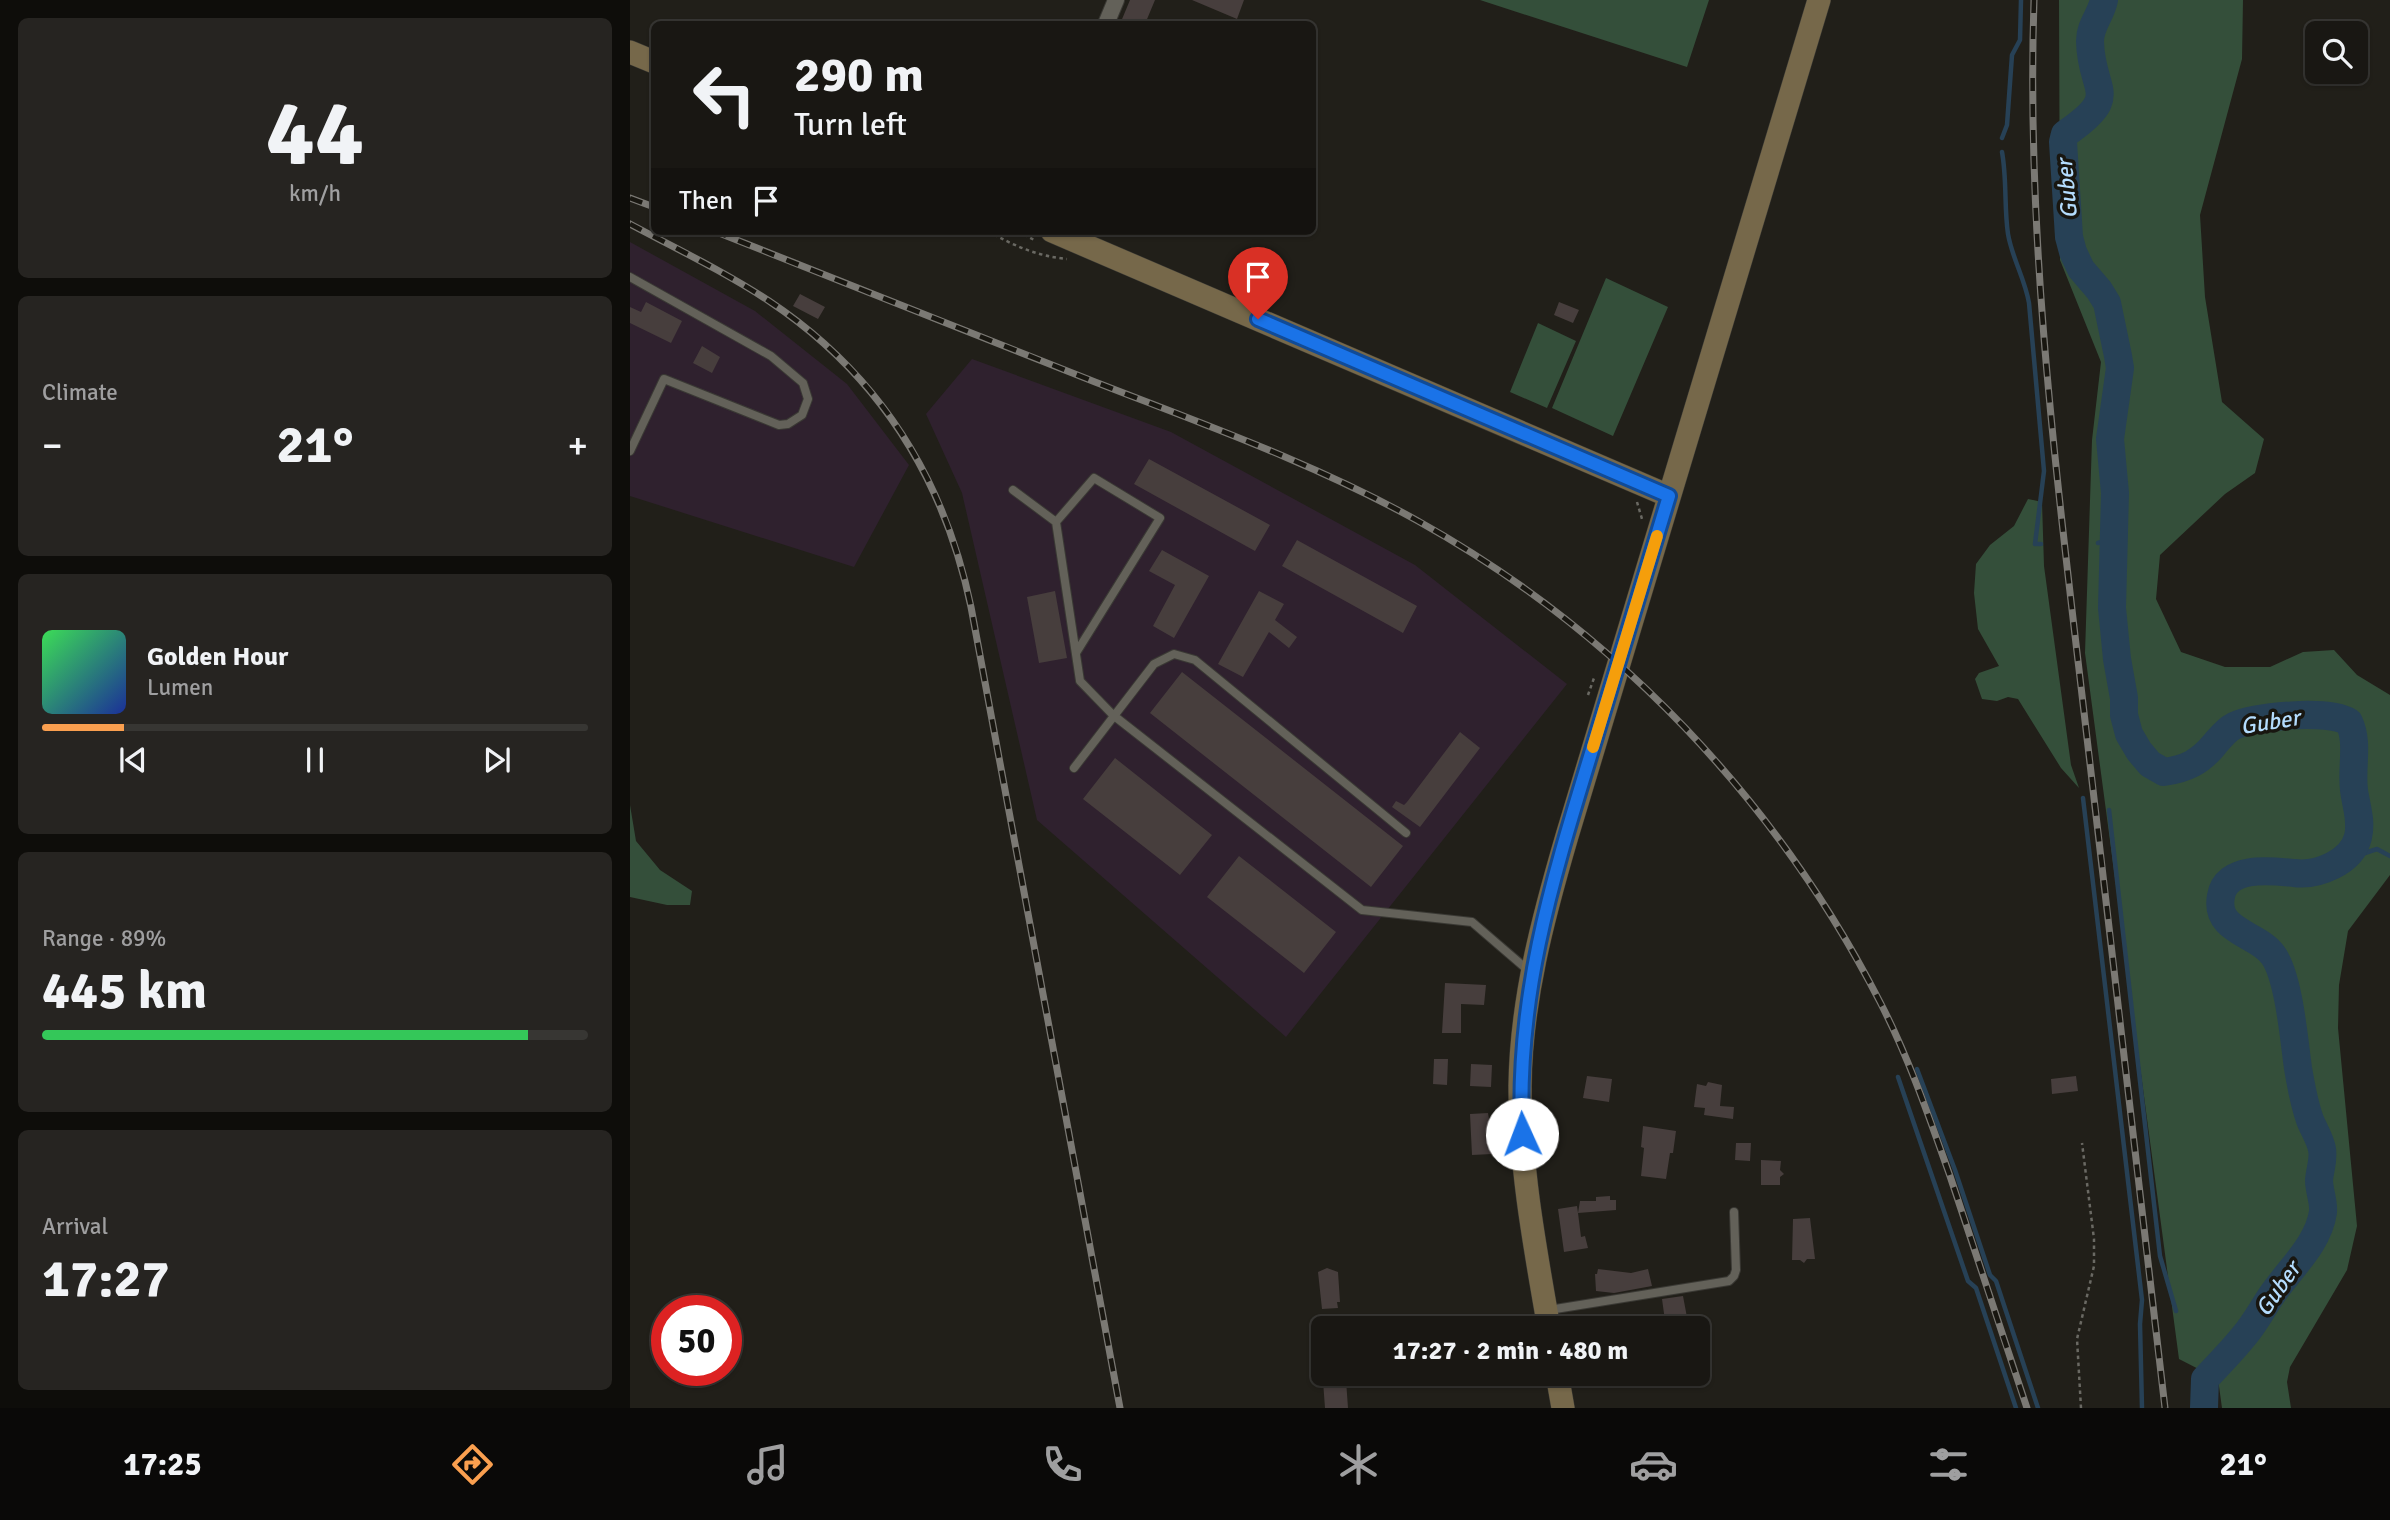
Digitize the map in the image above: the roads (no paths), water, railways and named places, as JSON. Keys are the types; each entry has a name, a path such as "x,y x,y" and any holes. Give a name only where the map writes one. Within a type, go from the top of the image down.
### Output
{"main road":[{"path":"1547,1316 1532,1231 1522,1134 1520,1083 1531,973 1560,859 1819,0"},
{"path":"630,52 651,61"},
{"path":"1061,235 1669,496"},
{"path":"1559,1386 1563,1408"}],"street":[{"path":"1107,21 1116,0"}],"lane":[{"path":"630,276 771,356 803,383 808,399 802,415 788,424 779,425 664,379 630,451"},
{"path":"1056,522 1094,478 1160,518 1076,653"},
{"path":"1013,490 1056,522 1080,681 1113,715 1362,910 1472,922 1531,973"},
{"path":"1074,768 1154,664 1174,654 1195,660 1406,833"},
{"path":"1562,1316 1730,1281 1736,1270 1734,1212"}],"waterway":[{"path":"2002,138 2007,125 2012,55 2020,40 2021,0"},
{"name":"Guber","path":"2104,0 2090,41 2100,92 2099,101 2083,121 2065,134 2063,142 2069,237 2081,269 2107,303 2120,368 2110,439 2115,493 2112,608 2124,715 2129,734 2150,764 2164,772 2186,767 2209,751 2234,726 2258,719 2292,715 2339,718 2349,722 2354,747 2353,781 2359,831 2355,846 2349,854 2333,866 2313,872 2263,871 2240,875 2231,879 2221,896 2221,908 2230,925 2266,948 2279,965 2290,1009 2303,1094 2322,1149 2319,1180 2323,1212 2317,1233 2305,1252 2249,1330 2205,1379 2204,1408"},
{"path":"2053,134 2065,134"},
{"path":"2002,152 2008,234 2029,303 2044,471 2035,544 2041,544"},
{"path":"2098,543 2114,538"},
{"path":"2083,798 2142,1300 2142,1408"},
{"path":"2109,810 2160,1256 2176,1311"},
{"path":"2341,861 2377,849 2390,856"},
{"path":"1917,1069 1990,1275 1996,1281 2038,1408"},
{"path":"1898,1077 1968,1281 1976,1288 2016,1408"},
{"name":"Guber","path":"2220,1352 2226,1357"}],"railway":[{"path":"2034,0 2034,174 2053,435 2165,1408"},
{"path":"630,198 651,206"},
{"path":"630,224 651,235"},
{"path":"651,235 718,270 769,301 808,330 844,362 875,396 902,433 944,515 971,607 1120,1408"},
{"path":"724,235 1215,428 1298,462 1379,500 1490,565 1559,614 1624,669 1685,727 1741,790 1792,858 1839,928 1880,1002 1909,1066 1950,1176 2027,1408"}]}
